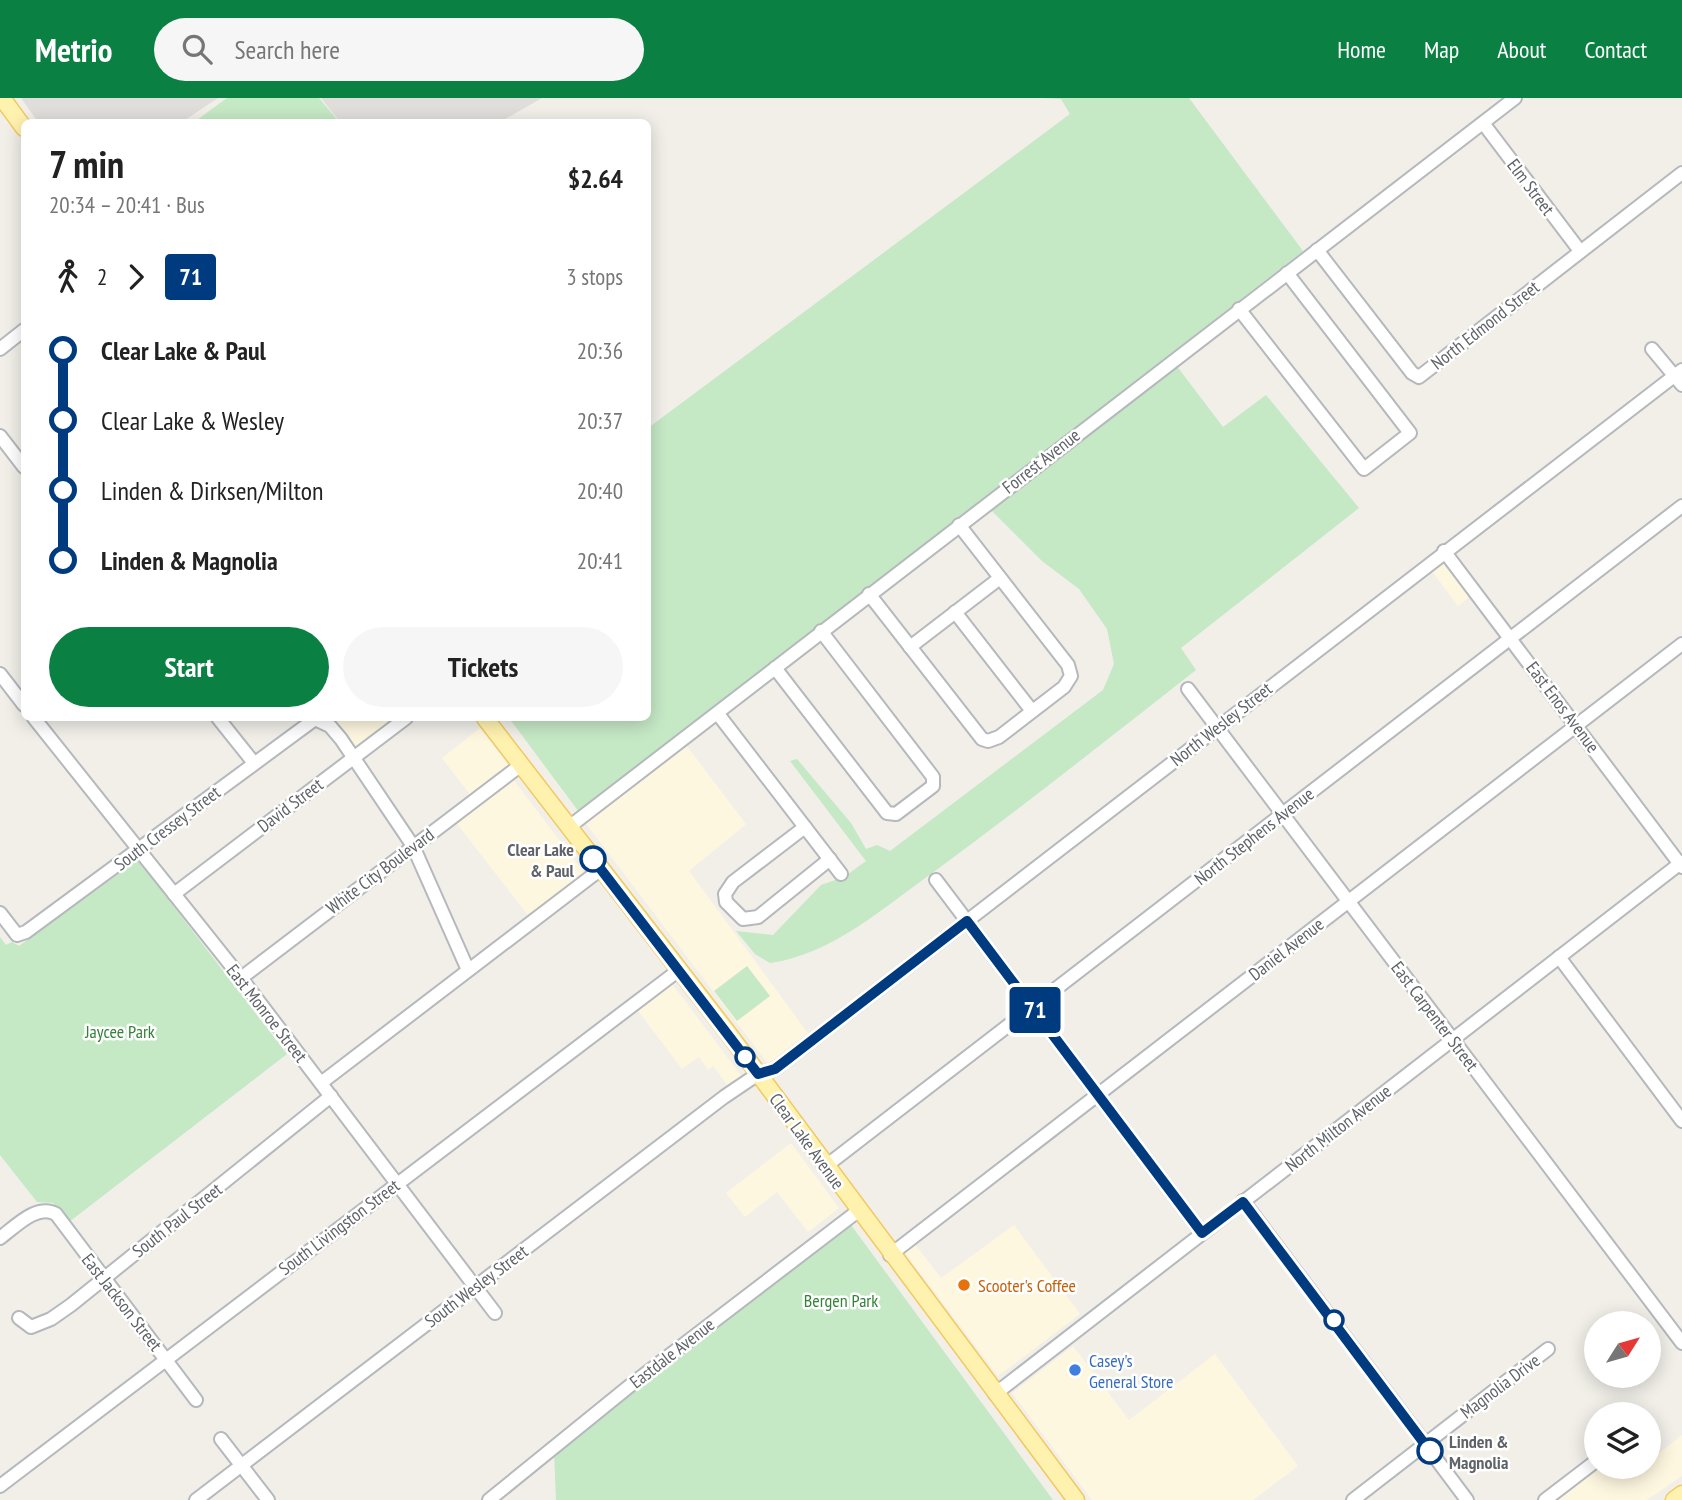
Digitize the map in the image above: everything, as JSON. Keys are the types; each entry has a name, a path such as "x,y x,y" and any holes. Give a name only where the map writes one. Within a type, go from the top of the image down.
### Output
{"main road":[{"path":"2,98 21,124"},
{"name":"Clear Lake Avenue","path":"487,721 758,1074 1076,1500"},
{"path":"1674,1500 1682,1494"}],"street":[{"name":"Forrest Avenue","path":"569,827 1515,98"},
{"name":"Elm Street","path":"1483,123 1580,251"},
{"name":"North Edmond Street","path":"1317,250 1412,373 1419,377 1682,173"},
{"path":"1239,309 1364,469 1410,433 1287,273"},
{"path":"0,349 21,332"},
{"path":"1652,349 1679,377"},
{"name":"North Wesley Street","path":"758,1074 775,1069 1444,551 1679,377"},
{"path":"0,436 21,463"},
{"name":"North Stephens Avenue","path":"826,1166 1682,506"},
{"path":"869,594 982,739 994,740 1069,683 1071,671 959,525"},
{"name":"East Enos Avenue","path":"1444,551 1681,864"},
{"path":"910,647 1000,578"},
{"path":"955,612 1032,711"},
{"path":"775,668 887,813 896,814 933,786 933,777 821,631"},
{"name":"Daniel Avenue","path":"891,1255 1682,644"},
{"path":"0,674 21,701"},
{"name":"East Carpenter Street","path":"1188,689 1682,1343"},
{"path":"718,713 841,874"},
{"name":"East Monroe Street","path":"36,721 241,978 495,1313"},
{"path":"220,721 254,763"},
{"name":"South Cressey Street","path":"0,913 18,935 26,932 312,721"},
{"path":"319,721 330,726 354,756 413,846 468,970"},
{"name":"David Street","path":"174,894 402,721"},
{"name":"White City Boulevard","path":"241,978 521,765"},
{"path":"805,827 733,882 725,894 726,902 743,919 758,917 830,859"},
{"name":"North Milton Avenue","path":"995,1394 1681,864"},
{"path":"321,1083 601,869"},
{"path":"936,880 1202,1233"},
{"path":"1559,957 1682,1121"},
{"name":"South Livingston Street","path":"0,1486 679,970"},
{"name":"South Wesley Street","path":"196,1500 758,1074"},
{"name":"South Paul Street","path":"19,1318 31,1326 40,1325 71,1305 331,1096"},
{"path":"1243,1202 1467,1500"},
{"name":"East Jackson Street","path":"0,1238 37,1212 45,1210 56,1214 196,1400"},
{"name":"Eastdale Avenue","path":"489,1500 662,1361 858,1211"},
{"name":"Magnolia Drive","path":"1353,1500 1548,1349"},
{"path":"221,1439 268,1500"},
{"path":"1545,1500 1584,1470"}],"shaded area":[{"path":"21,98 218,98 186,119 36,119"},
{"path":"321,98 542,98 505,119 338,119"},
{"path":"1445,559 1472,595 1458,606 1431,570"},
{"path":"330,721 395,721 355,750"},
{"path":"480,728 509,766 472,797 442,758"},
{"path":"686,745 746,824 689,871 810,1036 769,1065 584,821"},
{"path":"512,778 586,875 543,907 527,914 454,820"},
{"path":"670,981 742,1077 729,1087 713,1066 708,1070 699,1057 682,1069 635,1007"},
{"path":"791,1143 839,1208 808,1232 777,1192 745,1217 726,1193"},
{"path":"1014,1225 1080,1314 998,1376 905,1253 914,1243 941,1278"},
{"path":"1073,1346 1129,1420 1215,1354 1298,1466 1253,1500 1092,1500 1012,1393"},
{"path":"1682,1435 1682,1476 1647,1500 1550,1500 1584,1476 1584,1479 1661,1479 1661,1452"}],"green space":[{"path":"227,98 319,98 336,119 198,119"},
{"path":"1042,98 1189,98 1303,251 579,812 511,721 651,721 651,426 1070,114 1061,99"},
{"path":"1176,365 1223,427 1266,395 1359,508 1181,648 1196,670 1034,797 877,914 815,950 793,958 770,963 755,954 736,931 773,935 821,885 844,877 866,861 790,761 797,759 851,823 866,849 877,845 890,851 1103,690 1114,664 1107,629 1079,589 1042,561 989,508"},
{"name":"Jaycee Park","path":"138,860 287,1054 69,1222 53,1203 37,1202 0,1155 0,937 6,945 12,942 19,946"},
{"path":"747,966 770,996 737,1021 714,991"},
{"name":"Bergen Park","path":"851,1225 1053,1500 556,1500 554,1452"}],"bus line":[{"name":"71","path":"593,859 758,1074 775,1069 967,921 1202,1233 1243,1202 1430,1451"}],"place":[{"name":"Clear Lake & Paul","path":"593,859"},
{"name":"Scooter's Coffee","path":"964,1285"},
{"name":"Casey's General Store","path":"1075,1370"},
{"name":"Linden & Magnolia","path":"1430,1451"}]}
